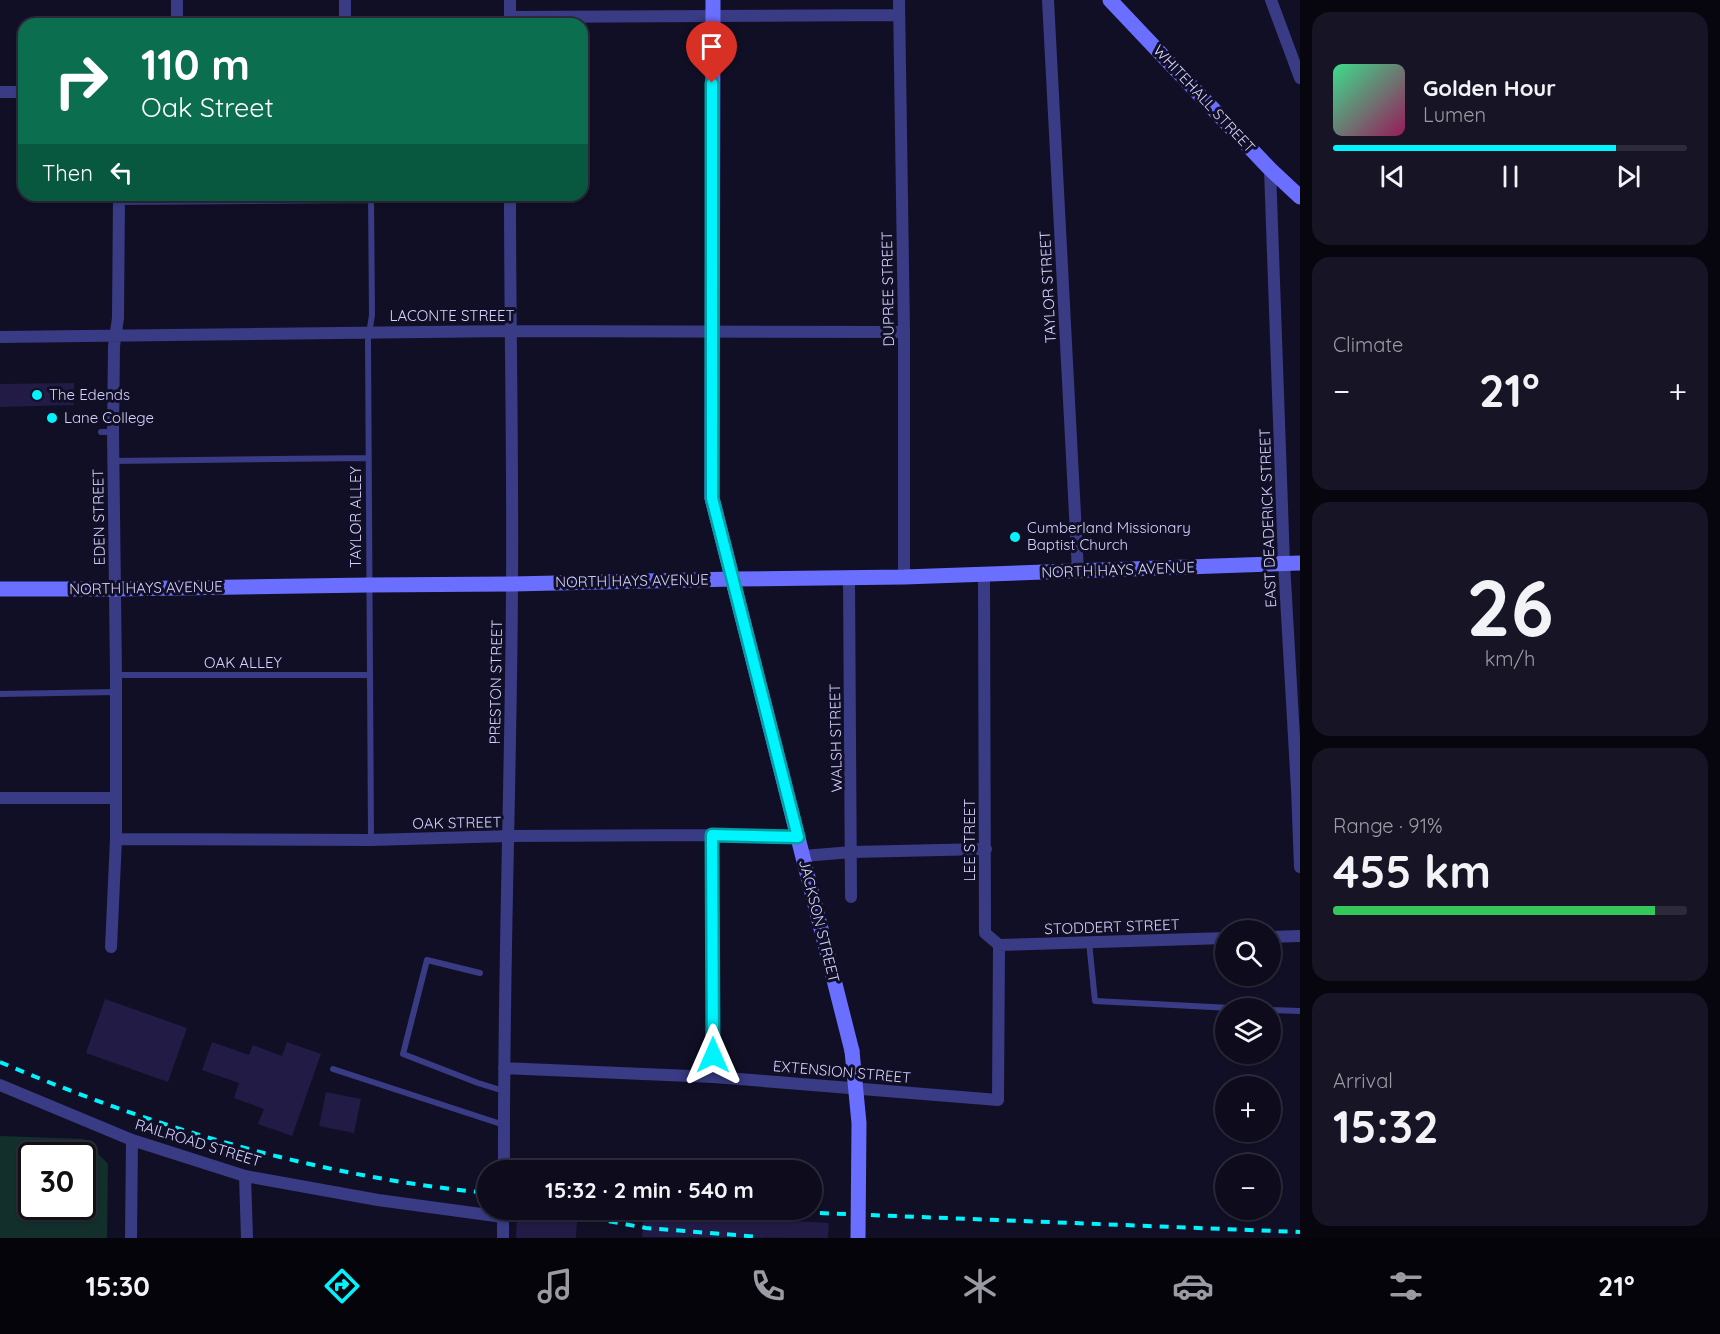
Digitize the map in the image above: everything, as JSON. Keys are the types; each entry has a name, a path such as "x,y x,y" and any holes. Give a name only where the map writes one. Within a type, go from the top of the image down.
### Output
{"street":[{"path":"177,0 177,18"},
{"path":"345,0 345,18"},
{"path":"510,0 510,18"},
{"name":"DUPREE STREET","path":"899,0 904,577"},
{"name":"TAYLOR STREET","path":"1048,0 1078,572"},
{"name":"WHITEHALL STREET","path":"1110,0 1300,197"},
{"path":"1271,0 1300,78"},
{"path":"544,18 713,8 899,15"},
{"name":"JACKSON STREET","path":"713,8 712,498 852,1051 859,1123 858,1238"},
{"path":"0,92 18,92"},
{"name":"EAST DEADERICK STREET","path":"1270,168 1292,563 1300,867"},
{"name":"EDEN STREET","path":"111,947 116,839 116,675 113,461 107,432 118,318 118,201"},
{"name":"PRESTON STREET","path":"504,1160 512,584 510,201"},
{"name":"LACONTE STREET","path":"0,337 510,331 903,332"},
{"name":"NORTH HAYS AVENUE","path":"0,589 904,577 1292,563"},
{"name":"LEE STREET","path":"984,574 985,933 999,945"},
{"name":"WALSH STREET","path":"849,578 851,897"},
{"path":"0,798 116,798"},
{"path":"712,835 714,1077"},
{"name":"OAK STREET","path":"116,839 371,840 509,836 712,835 798,837"},
{"path":"803,856 852,852 986,849"},
{"path":"1281,937 1300,936"},
{"name":"STODDERT STREET","path":"999,945 1215,938"},
{"name":"EXTENSION STREET","path":"504,1068 714,1077 998,1100 999,945"},
{"name":"RAILROAD STREET","path":"0,1085 132,1140 245,1176 378,1200 477,1210"},
{"path":"132,1140 132,1238"},
{"path":"245,1176 247,1238"},
{"path":"503,1220 503,1238"}],"lane":[{"name":"TAYLOR ALLEY","path":"371,201 372,315 369,332 368,458 371,840"},
{"path":"113,461 368,458"},
{"name":"OAK ALLEY","path":"116,675 370,675"},
{"path":"0,694 116,692"},
{"path":"1089,942 1095,1001 1215,1007"},
{"path":"480,973 427,960 403,1054 504,1091"},
{"path":"1281,1010 1300,1011"},
{"path":"333,1070 504,1125"}],"green space":[{"path":"0,1136 84,1139 87,1142 18,1142 18,1220 96,1220 96,1152 108,1164 107,1238 0,1238"}],"building":[{"name":"The Edends","path":"74,383 74,405 0,407 0,384"},
{"path":"105,999 187,1028 168,1082 86,1053"},
{"path":"212,1042 249,1055 253,1045 282,1056 287,1042 321,1054 292,1136 258,1124 264,1109 234,1098 239,1083 202,1070"},
{"path":"326,1092 361,1099 354,1133 319,1126"},
{"path":"517,1220 577,1221 576,1238 516,1238"},
{"path":"643,1220 779,1220 829,1223 828,1238 642,1237"}],"railway":[{"path":"0,1062 118,1108 239,1146 363,1175 477,1192"},
{"path":"822,1213 1300,1232"},
{"path":"602,1220 646,1228 761,1237"}],"place":[{"name":"The Edends","path":"37,395"},
{"name":"Lane College","path":"52,418"},
{"name":"Cumberland Missionary Baptist Church","path":"1015,537"}],"route":[{"path":"712,83 712,498 798,837 712,835 713,1055"}]}
